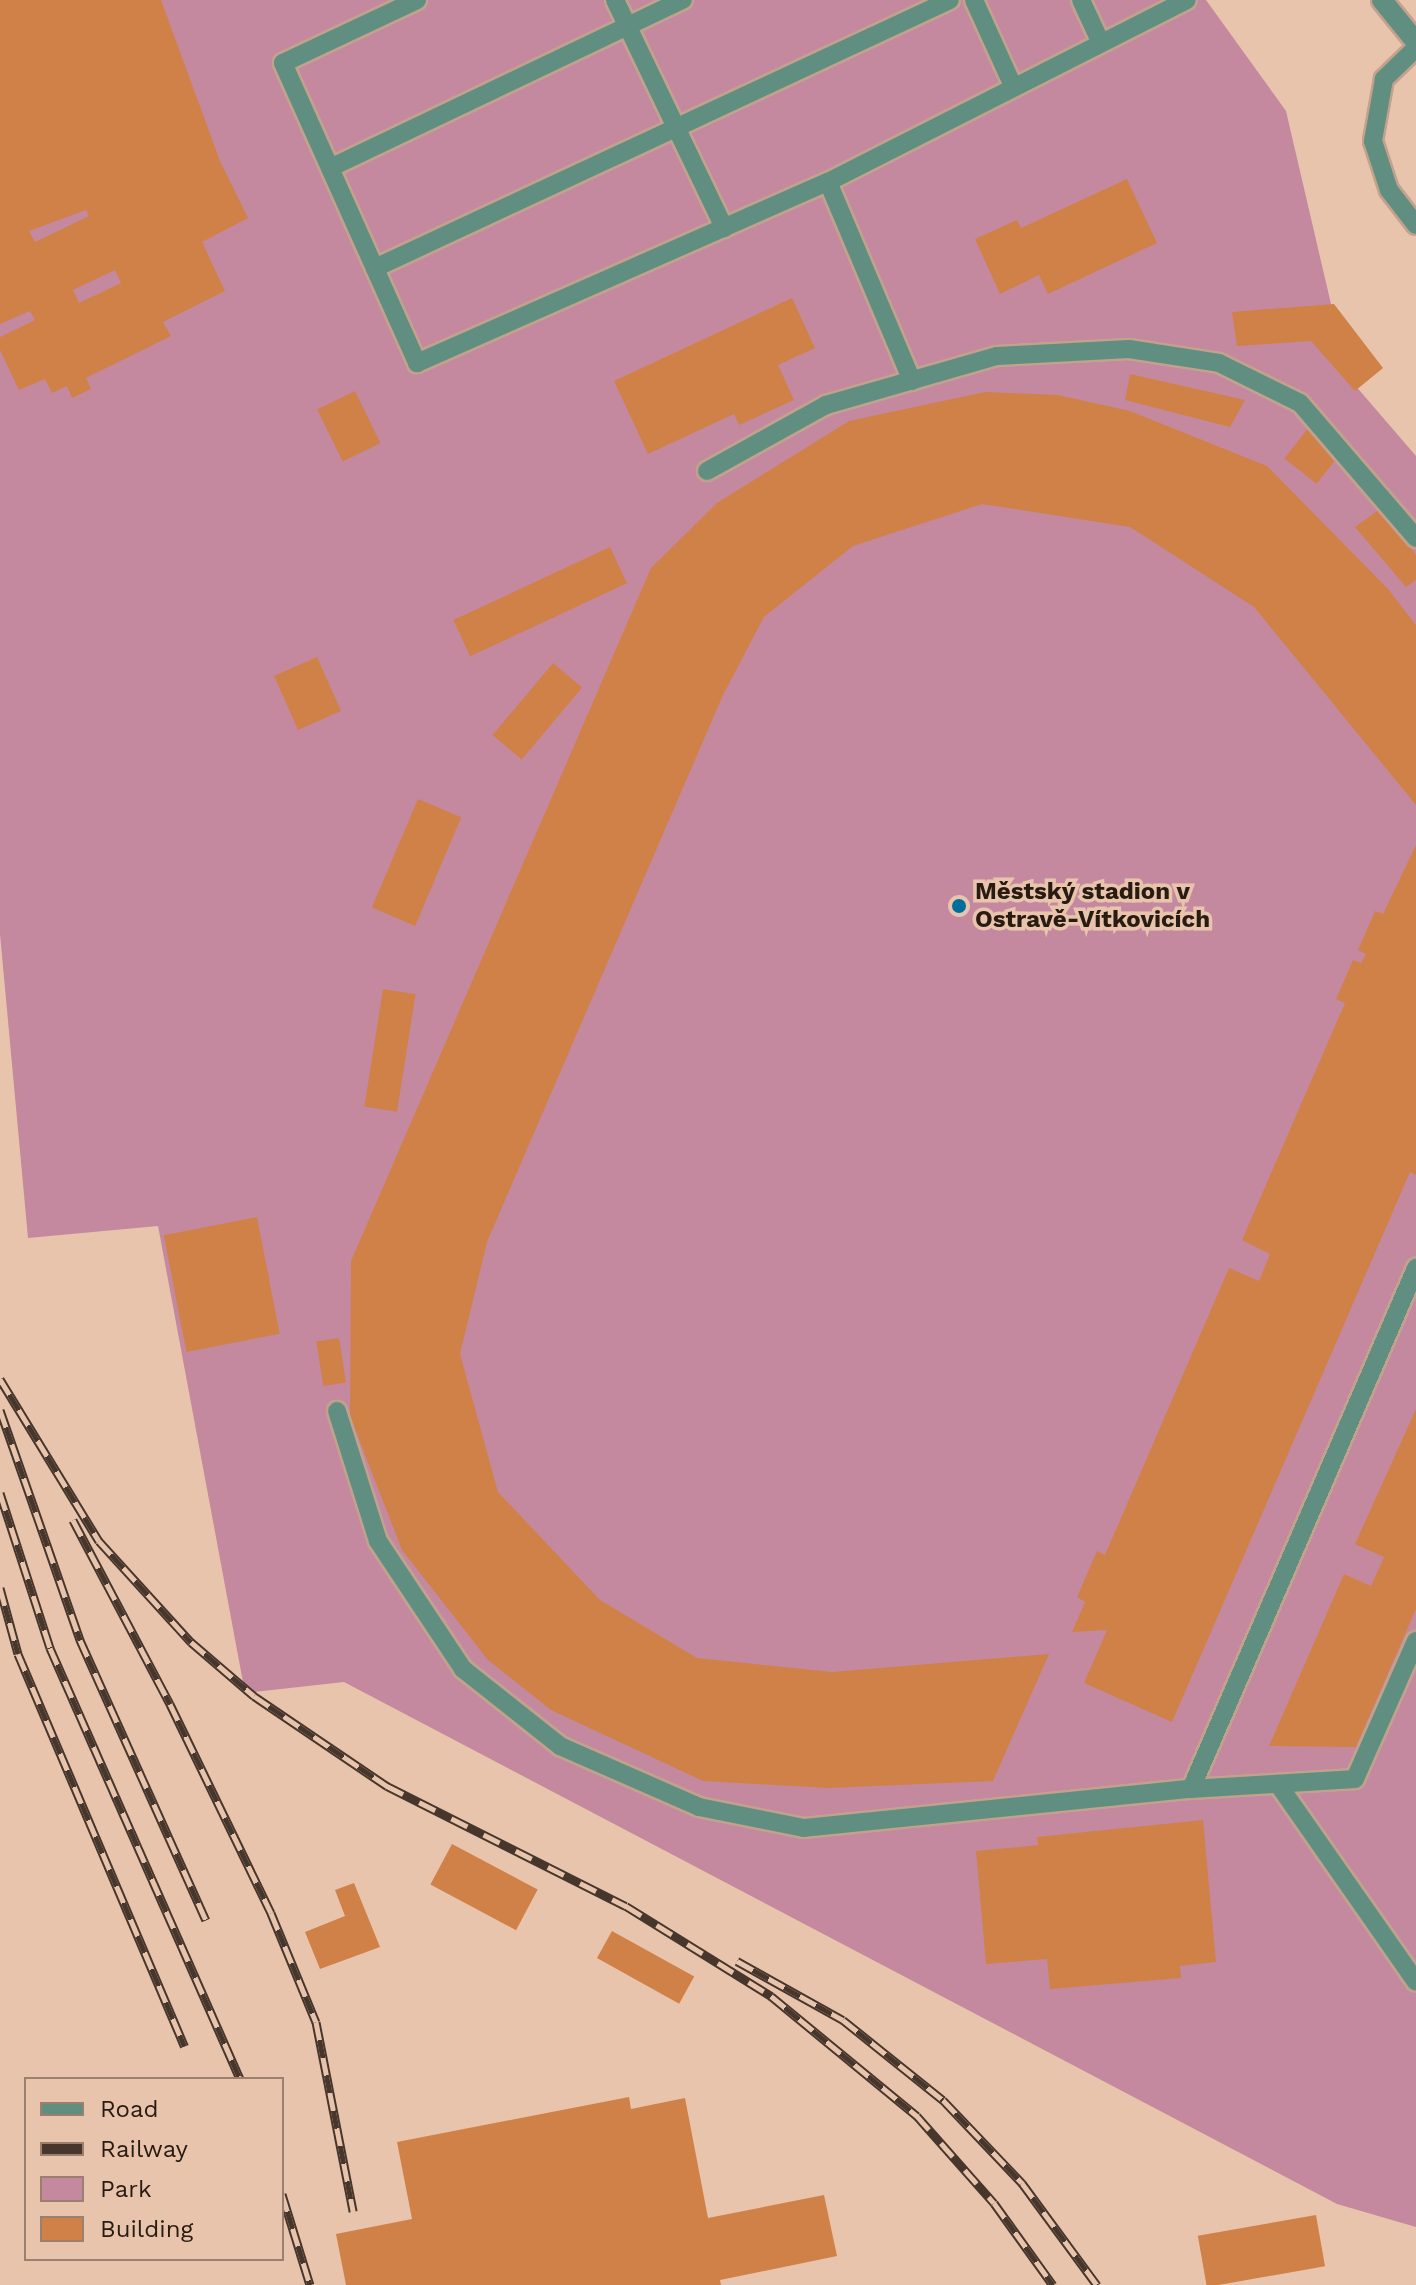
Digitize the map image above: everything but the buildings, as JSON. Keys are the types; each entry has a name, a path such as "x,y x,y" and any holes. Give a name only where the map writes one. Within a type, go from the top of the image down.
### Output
{"street":[{"path":"1382,0 1416,45"}],"lane":[{"path":"417,0 283,63 417,363 828,182 1186,0"},
{"path":"615,0 724,228"},
{"path":"330,168 683,0"},
{"path":"375,268 950,0"},
{"path":"974,0 1013,86"},
{"path":"1081,0 1101,43"},
{"path":"1416,45 1384,79 1373,141 1389,190 1416,225"},
{"path":"828,182 912,381"},
{"path":"707,471 826,405 997,356 1129,349 1219,363 1300,403 1416,538"},
{"path":"1191,1789 1416,1268"},
{"path":"337,1411 378,1541 463,1669 574,1752 699,1807 804,1828 1191,1789 1355,1779 1416,1641"},
{"path":"1278,1784 1416,1982"}],"green space":[{"path":"0,0 1206,0 1286,111 1348,377 1416,456 1416,2227 1337,2204 344,1682 245,1693 158,1226 28,1238 0,934"}],"railway":[{"path":"0,1379 99,1541 191,1642 254,1696 387,1786 626,1906 771,1996 917,2116 994,2203 1053,2285"},
{"path":"0,1410 80,1640 206,1920"},
{"path":"0,1493 50,1648 239,2077"},
{"path":"73,1520 170,1704 271,1913 316,2022 353,2211"},
{"path":"0,1588 18,1654 184,2046"},
{"path":"737,1961 843,2020 943,2100 1022,2183 1097,2285"},
{"path":"284,2200 310,2285"}],"place":[{"name":"Městský stadion v Ostravě-Vítkovicích","path":"959,906"}]}
